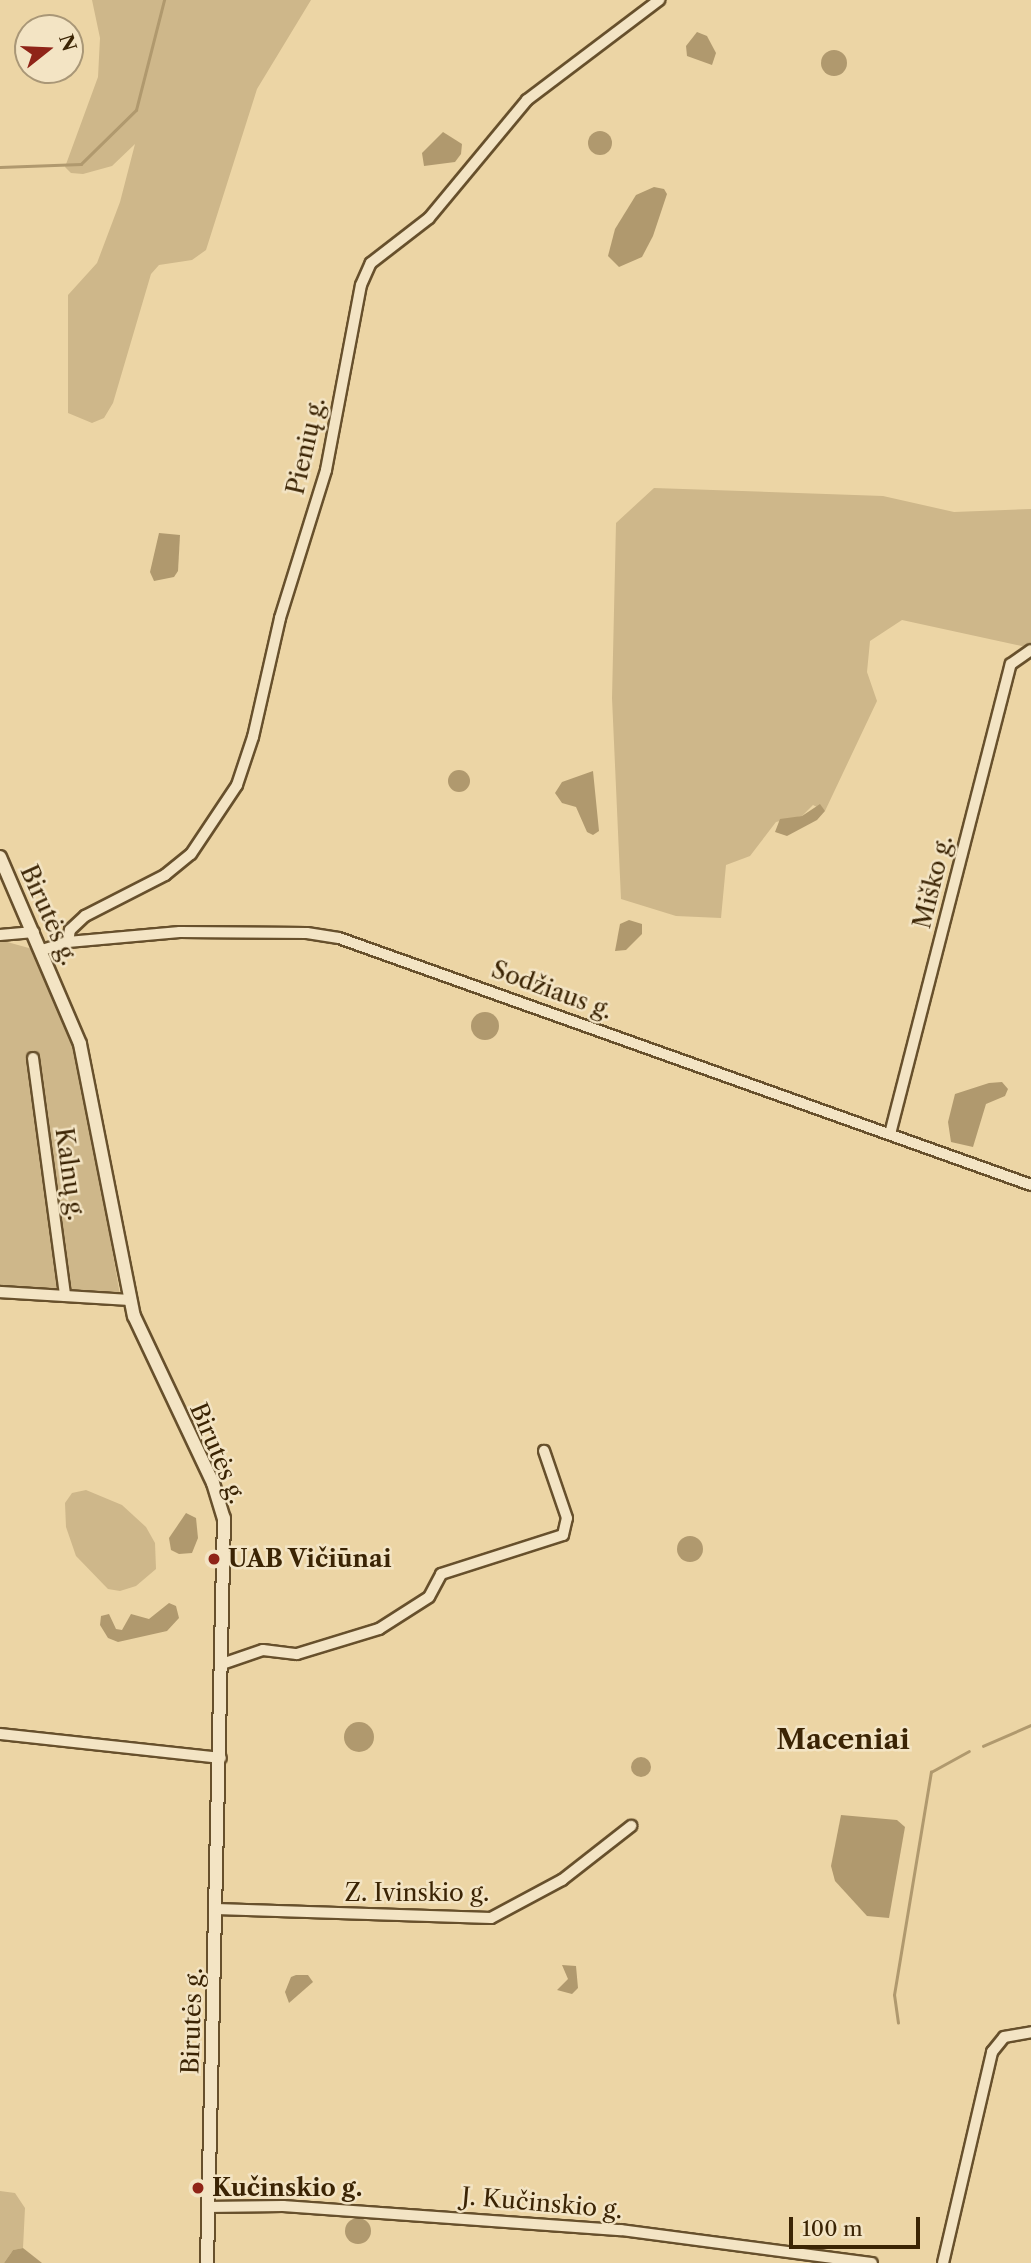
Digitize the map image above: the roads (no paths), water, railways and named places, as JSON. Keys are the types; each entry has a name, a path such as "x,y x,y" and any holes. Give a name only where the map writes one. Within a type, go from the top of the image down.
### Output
{"main road":[{"name":"Birutės g.","path":"0,857 73,1022 89,1075 129,1300 220,1502 226,1546 207,2263"}],"street":[{"name":"Pienių g.","path":"68,942 70,930 85,916 165,875 191,854 237,785 253,737 280,618 326,470 360,285 371,263 436,211 527,100 660,0"},
{"name":"Miško g.","path":"890,1134 1011,664 1031,650"},
{"name":"Sodžiaus g.","path":"42,950 68,942 226,930 339,938 1031,1185"},
{"path":"0,935 34,932"},
{"name":"Kalnų g.","path":"33,1058 65,1296"},
{"path":"0,1292 129,1300"},
{"path":"222,1664 262,1650 297,1654 379,1629 429,1597 441,1574 562,1535 567,1518 544,1451"},
{"path":"0,1734 220,1758"},
{"name":"Z. Ivinskio g.","path":"216,1909 491,1918 562,1880 631,1826"},
{"path":"943,2263 992,2052 1004,2037 1031,2032"},
{"name":"J. Kučinskio g.","path":"207,2207 283,2206 621,2230 872,2263"}],"waterway":[{"path":"0,167 81,164 136,110 164,0"},
{"path":"983,1746 1031,1725"},
{"path":"898,2023 894,1995 931,1772 969,1751"}],"place":[{"name":"UAB Vičiūnai","path":"214,1559"},
{"name":"Kučinskio g.","path":"198,2188"}],"district":[{"name":"Maceniai","path":"843,1739"}]}
